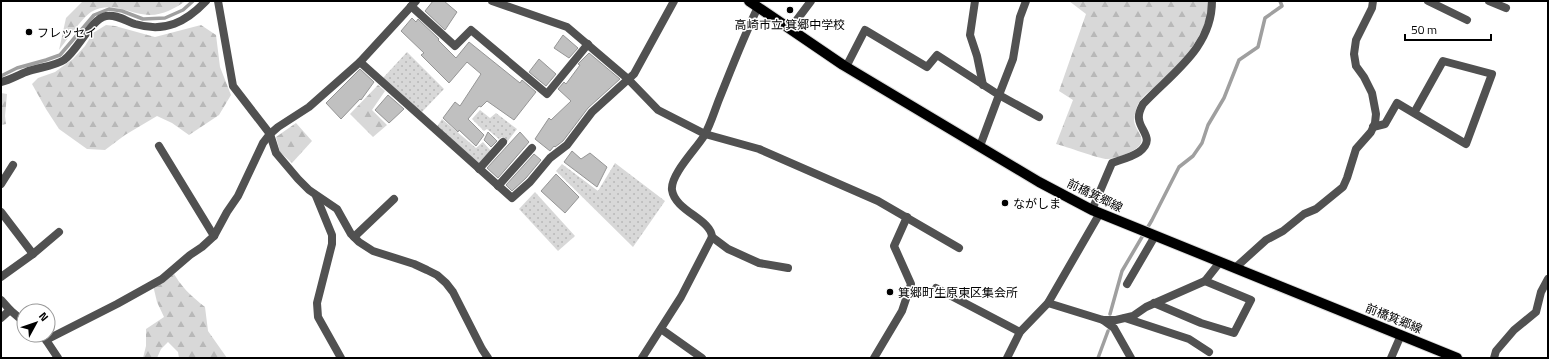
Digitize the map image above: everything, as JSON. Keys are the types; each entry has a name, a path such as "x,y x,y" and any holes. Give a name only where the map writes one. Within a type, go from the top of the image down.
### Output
{"main road":[{"name":"前橋箕郷線","path":"753,4 846,67 1038,182 1096,211 1457,358"}],"street":[{"path":"1,82 27,72 51,66 63,60 96,22 105,16 114,16 143,26 156,28 170,26 182,21 198,10 206,1"},
{"path":"218,1 233,86 270,134 276,152 298,179 316,196 337,209 358,242 373,251 414,264 437,275 453,292 488,358"},
{"path":"492,1 567,27 628,80 658,110 705,134 759,149 878,201 959,248"},
{"path":"360,62 512,198 530,182 550,158 566,145 592,112 634,74 674,1"},
{"path":"790,29 811,1"},
{"path":"975,1 970,35 977,56 983,85"},
{"path":"980,146 1013,59 1020,17 1026,1"},
{"path":"1006,358 1020,332 1048,303 1096,211 1112,163 1138,153 1147,142 1146,134 1139,120 1143,104 1188,60 1201,43 1211,15 1212,1"},
{"path":"1235,268 1266,240 1283,231 1304,214 1316,209 1339,192 1347,178 1356,149 1373,127 1376,114 1369,85 1356,66 1354,48 1356,40 1374,1"},
{"path":"1428,1 1467,20"},
{"path":"1489,1 1506,8"},
{"path":"56,331 117,304 162,279 190,255 202,247 214,236 227,212 241,191 263,143 270,134 278,127 309,107 360,62 414,4 455,46 471,30 548,94 588,44"},
{"path":"642,358 681,297 712,237 712,232 683,208 674,197 672,184 675,176 705,134 753,4"},
{"path":"846,67 865,30 927,67 938,55 999,95 1040,117"},
{"path":"1373,127 1385,124 1397,103 1466,144 1492,74 1443,61 1414,113"},
{"path":"479,169 503,142"},
{"path":"158,146 214,236"},
{"path":"498,186 532,148"},
{"path":"1,184 13,165"},
{"path":"316,196 332,235 332,244 317,303 318,317 341,358"},
{"path":"354,237 394,199"},
{"path":"1,212 34,254"},
{"path":"874,358 902,311 911,284 894,246 907,217"},
{"path":"1,277 34,254 59,232"},
{"path":"1127,284 1154,235"},
{"path":"712,237 728,249 759,263 788,268"},
{"path":"1103,320 1133,316 1154,303 1205,281 1220,262"},
{"path":"1494,358 1496,351 1514,330 1536,312 1541,292 1548,278"},
{"path":"1154,303 1201,323 1234,333 1251,300 1205,281"},
{"path":"936,288 1020,332"},
{"path":"1,300 16,315"},
{"path":"1048,303 1103,320 1114,328 1131,358"},
{"path":"1,318 10,310"},
{"path":"1124,318 1189,340 1209,352"},
{"path":"660,329 702,358"},
{"path":"1391,358 1401,335"},
{"path":"47,343 58,358"}],"green space":[{"path":"83,1 186,1 169,11 155,15 106,7 91,12 83,19 59,50 66,18"},
{"path":"1069,1 1208,1 1205,23 1194,45 1162,81 1143,97 1138,104 1134,121 1141,136 1141,143 1134,150 1118,157 1104,159 1056,144 1073,100 1059,91 1086,14"},
{"path":"106,25 155,37 201,25 216,35 220,67 231,95 219,115 189,135 172,123 157,116 125,135 105,150 87,149 59,129 32,84 38,78 55,72 73,59 85,46 93,33"},
{"path":"407,52 444,89 421,113 383,78"},
{"path":"378,85 385,91 372,110 387,125 373,137 350,114"},
{"path":"1,93 7,94 5,116 6,124 1,125"},
{"path":"480,110 490,118 496,113 517,129 507,142 502,137 499,139 487,129 484,131 472,119"},
{"path":"442,119 476,148 483,142 491,151 479,166 436,128"},
{"path":"296,123 312,141 292,163 280,152 276,137"},
{"path":"615,163 665,201 633,247 556,171 562,164 598,191"},
{"path":"535,192 575,236 558,251 519,209"},
{"path":"172,270 186,290 205,307 208,331 227,358 179,358 178,352 168,342 161,349 157,358 143,358 146,346 146,329 164,317 157,302 152,281"}],"building":[{"path":"433,1 444,1 457,12 445,30 425,11"},
{"path":"412,18 416,22 418,19 456,58 469,42 520,83 522,80 536,92 514,120 487,101 481,107 479,106 468,119 484,135 476,146 459,130 458,132 443,118 455,102 460,106 481,74 467,62 449,83 421,55 424,53 401,31"},
{"path":"563,35 578,48 569,58 554,48"},
{"path":"589,53 620,79 588,108 563,141 555,147 554,146 550,151 535,139 549,118 551,120 571,101 558,89 564,82 566,84 580,65 578,64"},
{"path":"539,59 556,74 546,86 529,72"},
{"path":"360,69 374,82 361,100 360,99 341,119 326,103"},
{"path":"388,95 404,109 389,123 375,110"},
{"path":"488,132 497,141 491,147 484,140"},
{"path":"520,132 529,142 498,178 487,168"},
{"path":"572,151 581,159 590,153 607,167 597,187 564,162"},
{"path":"534,154 541,160 526,178 512,191 506,185"},
{"path":"556,174 579,197 565,213 541,191"}],"waterway":[{"path":"1,76 17,68 60,55 94,15 109,9 122,11 143,19 165,18 183,10 193,1"},
{"path":"1110,314 1122,271 1152,220 1179,167 1193,156 1202,143 1208,125 1224,98 1239,60 1258,47 1265,18 1282,6 1280,1"},
{"path":"1098,358 1108,331"}],"place":[{"name":"高崎市立 箕郷中学校","path":"790,10"},
{"name":"フレッセイ","path":"29,32"},
{"name":"ながしま","path":"1005,203"},
{"name":"箕郷町生原東区集会所","path":"890,292"}]}
